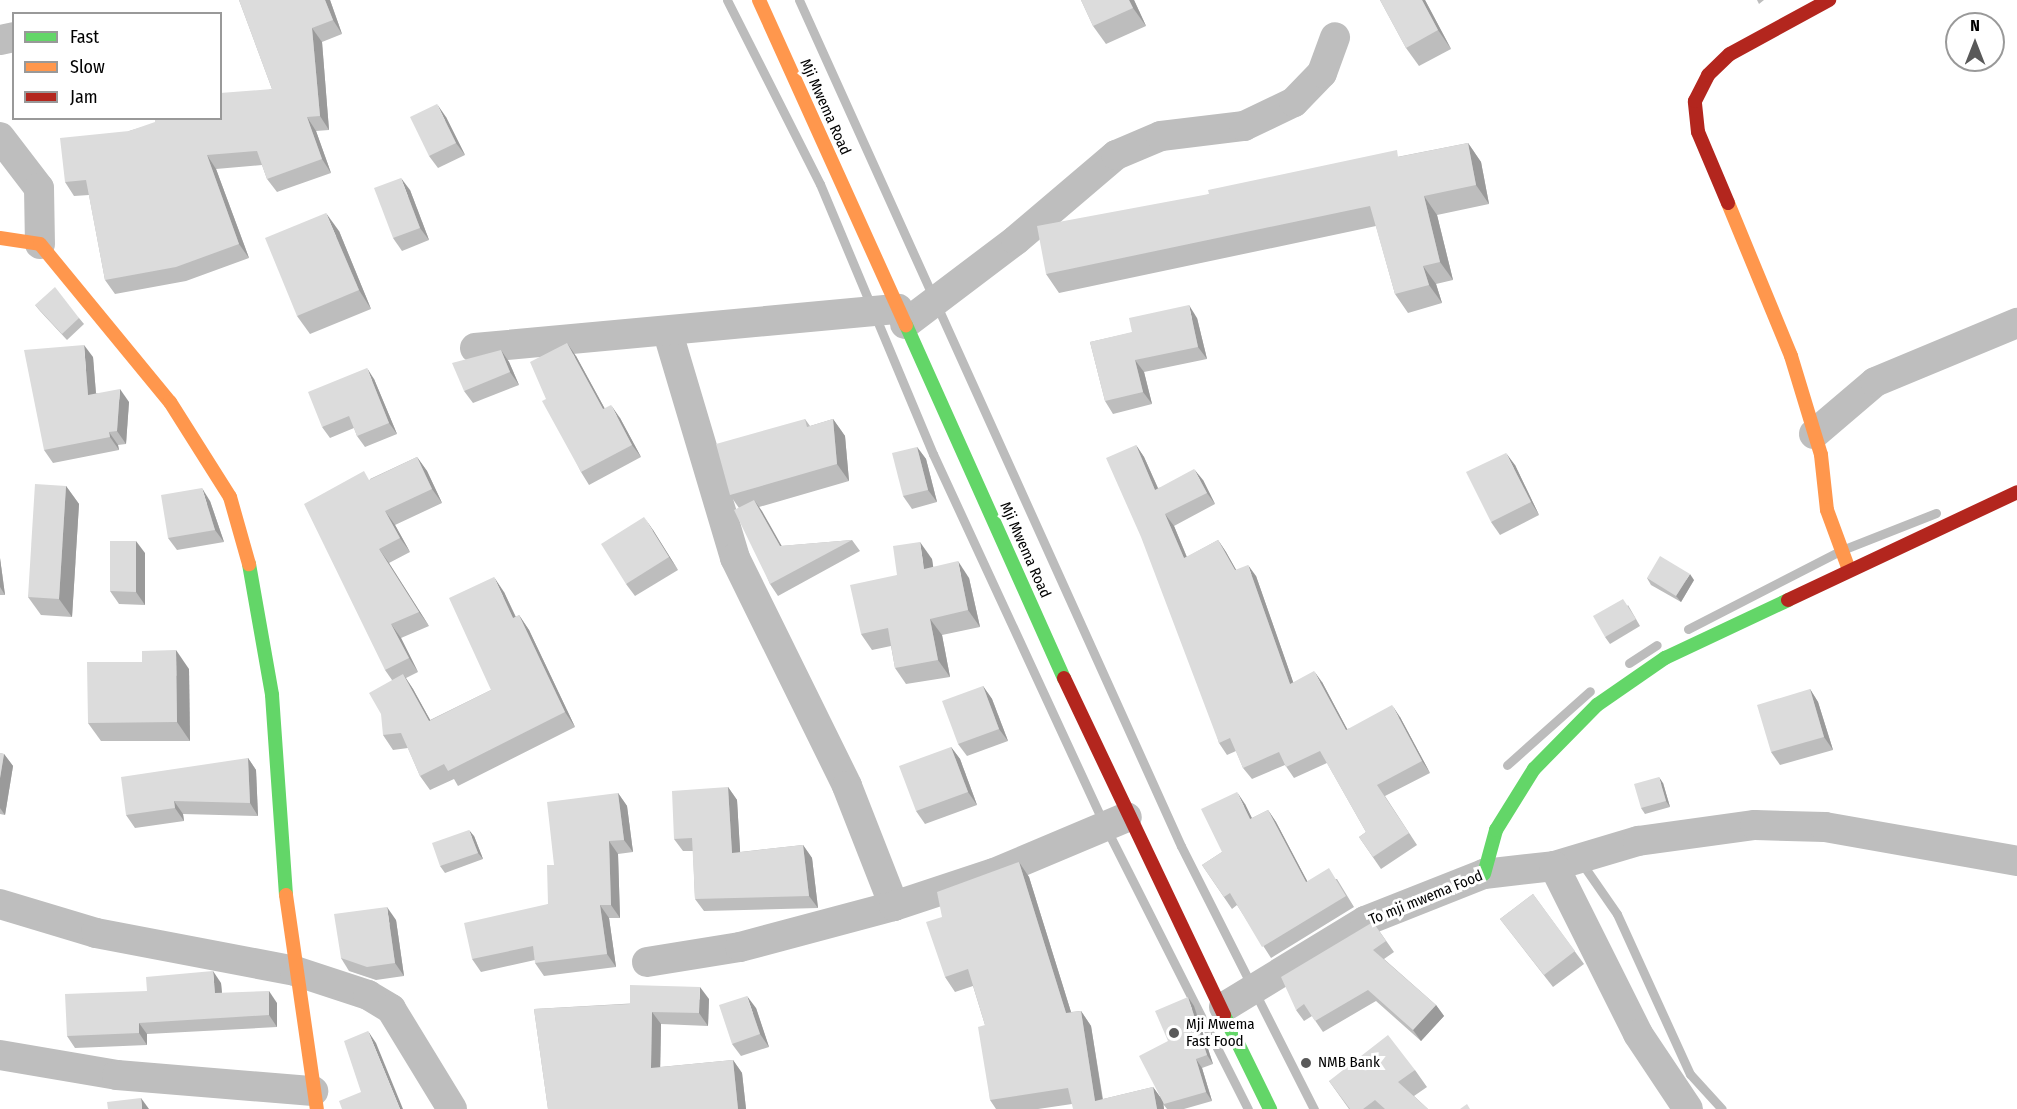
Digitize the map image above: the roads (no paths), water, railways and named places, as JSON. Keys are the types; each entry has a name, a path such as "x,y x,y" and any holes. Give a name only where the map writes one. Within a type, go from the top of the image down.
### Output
{"street":[{"name":"Mji Mwema Road","path":"759,0 1127,817 1224,1007 1270,1109"},
{"path":"1829,0 1730,54 1708,75 1695,101 1698,132 1771,299 1814,434 1827,510 1848,567"},
{"path":"475,348 901,317 1016,240 1116,155 1161,136 1244,126 1294,102 1322,73 1335,38"},
{"path":"0,137 39,188 40,243 170,402 230,497 249,563 272,695 278,836 295,971 315,1100 117,1075 0,1055"},
{"path":"0,238 40,243"},
{"path":"1814,434 1875,382 2017,323"},
{"path":"668,333 735,558 847,786 894,906"},
{"path":"1484,874 1496,830 1534,769 1597,705 1665,658 1848,567 2017,492"},
{"path":"647,962 740,947 894,906 994,873 1127,817"},
{"name":"To mji mwema Food","path":"1224,1007 1365,921 1484,874 1554,866 1638,841 1755,825 1825,827 2017,861"},
{"path":"1554,866 1638,1034 1688,1109"},
{"path":"0,904 106,935 295,971 368,995 391,1009 452,1109"}],"waterway":[{"path":"727,0 820,184 933,454 1105,826 1248,1109"},
{"path":"799,0 1181,846 1314,1109"},
{"path":"1688,629 1842,550 1936,513"},
{"path":"1629,663 1657,645"},
{"path":"1507,765 1590,691"},
{"path":"1581,862 1617,914 1690,1074 1722,1109"}],"place":[{"name":"Mji Mwema Fast Food","path":"1174,1033"},
{"name":"NMB Bank","path":"1306,1063"}]}
